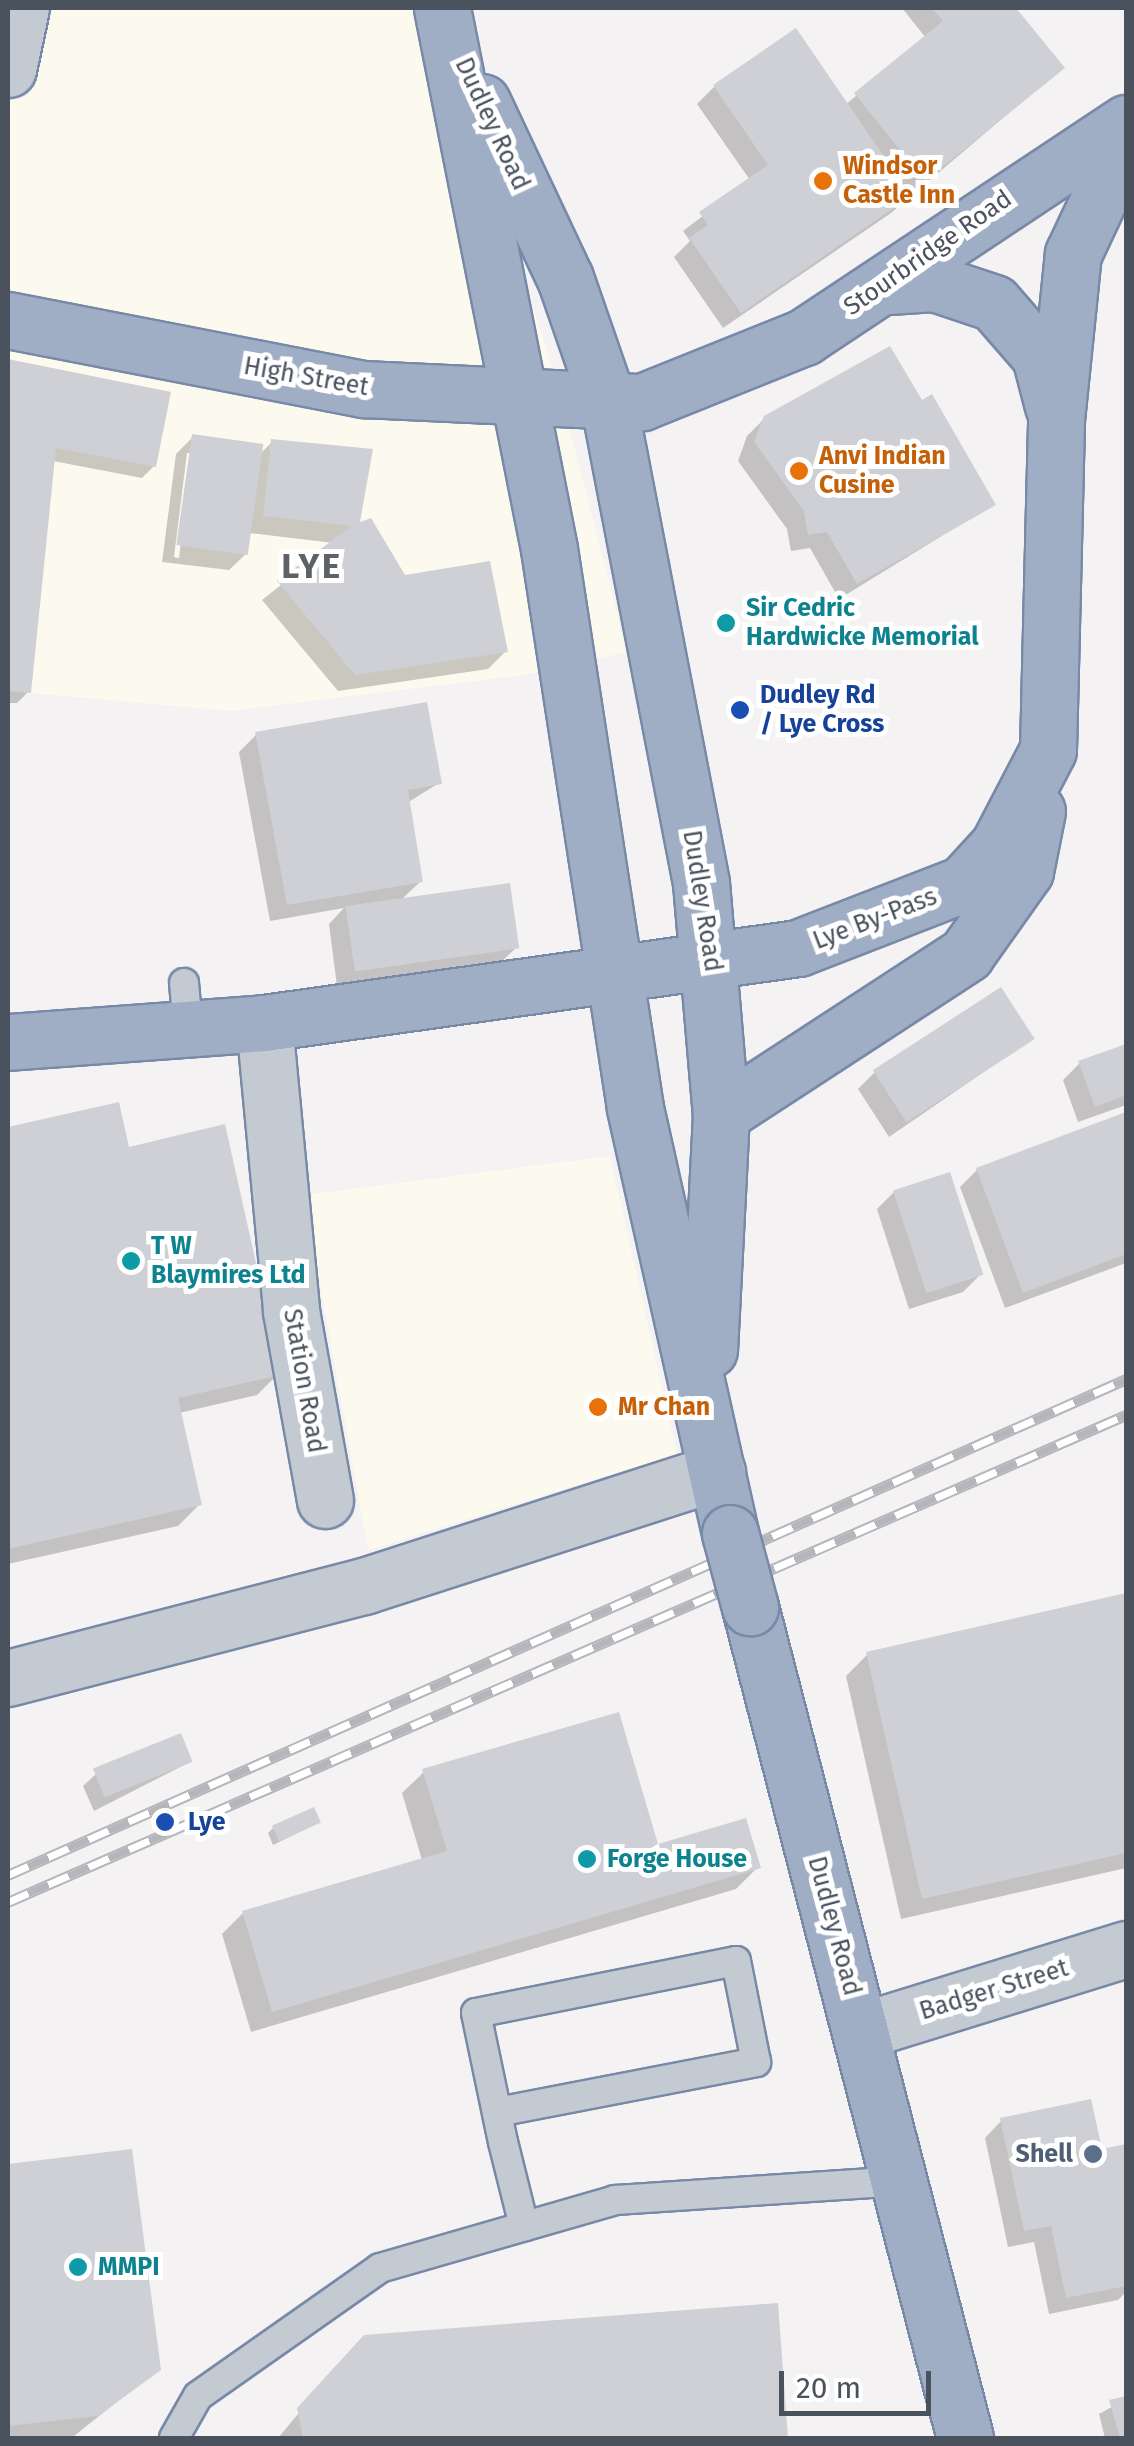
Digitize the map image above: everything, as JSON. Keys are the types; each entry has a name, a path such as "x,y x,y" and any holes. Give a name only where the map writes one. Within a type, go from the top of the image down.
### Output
{"highway":[{"name":"Dudley Road","path":"446,20 519,401 618,975 635,1108 730,1533 902,2181 965,2438"},
{"name":"Dudley Road","path":"446,20 565,278 609,405 713,959 721,1114 705,1413"},
{"name":"Stourbridge Road","path":"609,405 730,373 888,286 940,242 1126,123"},
{"name":"Lye By-Pass","path":"8,1042 186,1006 264,1023 798,948 962,884 998,846 1048,750 1056,420 1073,254 1126,141"},
{"path":"888,286 934,283 994,304 1040,356 1056,420"},
{"name":"High Street","path":"8,320 364,389 609,405"},
{"path":"721,1114 789,1062 966,954 1025,871 1048,750"}],"street":[{"path":"8,68 20,8"},
{"name":"Station Road","path":"264,1023 291,1311 326,1500"},
{"path":"8,1678 364,1586 717,1472"},
{"name":"Badger Street","path":"861,2030 1126,1950"}],"lane":[{"path":"497,2112 756,2062 736,1961 476,2014 497,2112 524,2226"},
{"path":"174,2438 198,2396 380,2268 614,2200 902,2181"}],"shaded area":[{"path":"8,8 442,8 563,403 627,652 525,675 230,711 8,691"},
{"path":"610,1156 677,1454 368,1550 304,1195"}],"building":[{"path":"932,8 1016,8 1065,68 925,181 854,93 943,21"},
{"name":"Windsor Castle Inn","path":"796,28 911,196 741,313 689,238 708,225 699,212 768,165 713,85"},
{"path":"890,346 922,400 932,394 996,505 857,584 827,532 808,535 804,511 754,442 764,416"},
{"path":"8,359 171,392 156,467 56,448 31,693 8,691"},
{"path":"192,434 263,444 248,555 176,545"},
{"path":"271,439 373,449 360,522 371,518 405,575 490,561 508,652 355,675 277,581 352,526 263,516"},
{"path":"427,702 442,784 408,790 423,882 287,905 255,732"},
{"path":"510,883 519,948 355,971 346,906"},
{"path":"1001,987 1035,1039 906,1122 873,1070"},
{"path":"1126,1044 1126,1095 1095,1107 1078,1061"},
{"name":"T W Blaymires Ltd","path":"119,1102 129,1147 225,1124 281,1375 178,1398 202,1505 8,1549 8,1127"},
{"path":"1126,1112 1126,1254 1023,1293 976,1168"},
{"path":"950,1172 983,1275 926,1293 893,1191"},
{"path":"1126,1593 1126,1853 922,1899 866,1652"},
{"name":"Forge House","path":"619,1712 658,1844 746,1818 761,1868 272,2012 242,1911 447,1851 422,1769"},
{"path":"181,1733 193,1762 105,1797 93,1769"},
{"path":"314,1807 321,1823 279,1841 272,1826"},
{"path":"1091,2099 1102,2149 1126,2144 1126,2286 1066,2298 1051,2226 1024,2231 1000,2118"},
{"name":"MMPI","path":"132,2149 161,2370 98,2416 8,2426 8,2164"},
{"path":"778,2303 788,2438 303,2438 297,2408 364,2335"},
{"path":"1126,2396 1126,2438 1120,2438 1109,2400"}],"railway":[{"path":"8,1875 1126,1379"},
{"path":"8,1902 1126,1415"}],"place":[{"name":"Windsor Castle Inn","path":"823,181"},
{"name":"Anvi Indian Cusine","path":"799,471"},
{"name":"Sir Cedric Hardwicke Memorial","path":"726,623"},
{"name":"Dudley Rd / Lye Cross","path":"740,710"},
{"name":"T W Blaymires Ltd","path":"131,1261"},
{"name":"Mr Chan","path":"598,1407"},
{"name":"Lye","path":"165,1822"},
{"name":"Forge House","path":"587,1859"},
{"name":"Shell","path":"1093,2154"},
{"name":"MMPI","path":"78,2267"}],"district":[{"name":"LYE","path":"312,566"}]}
